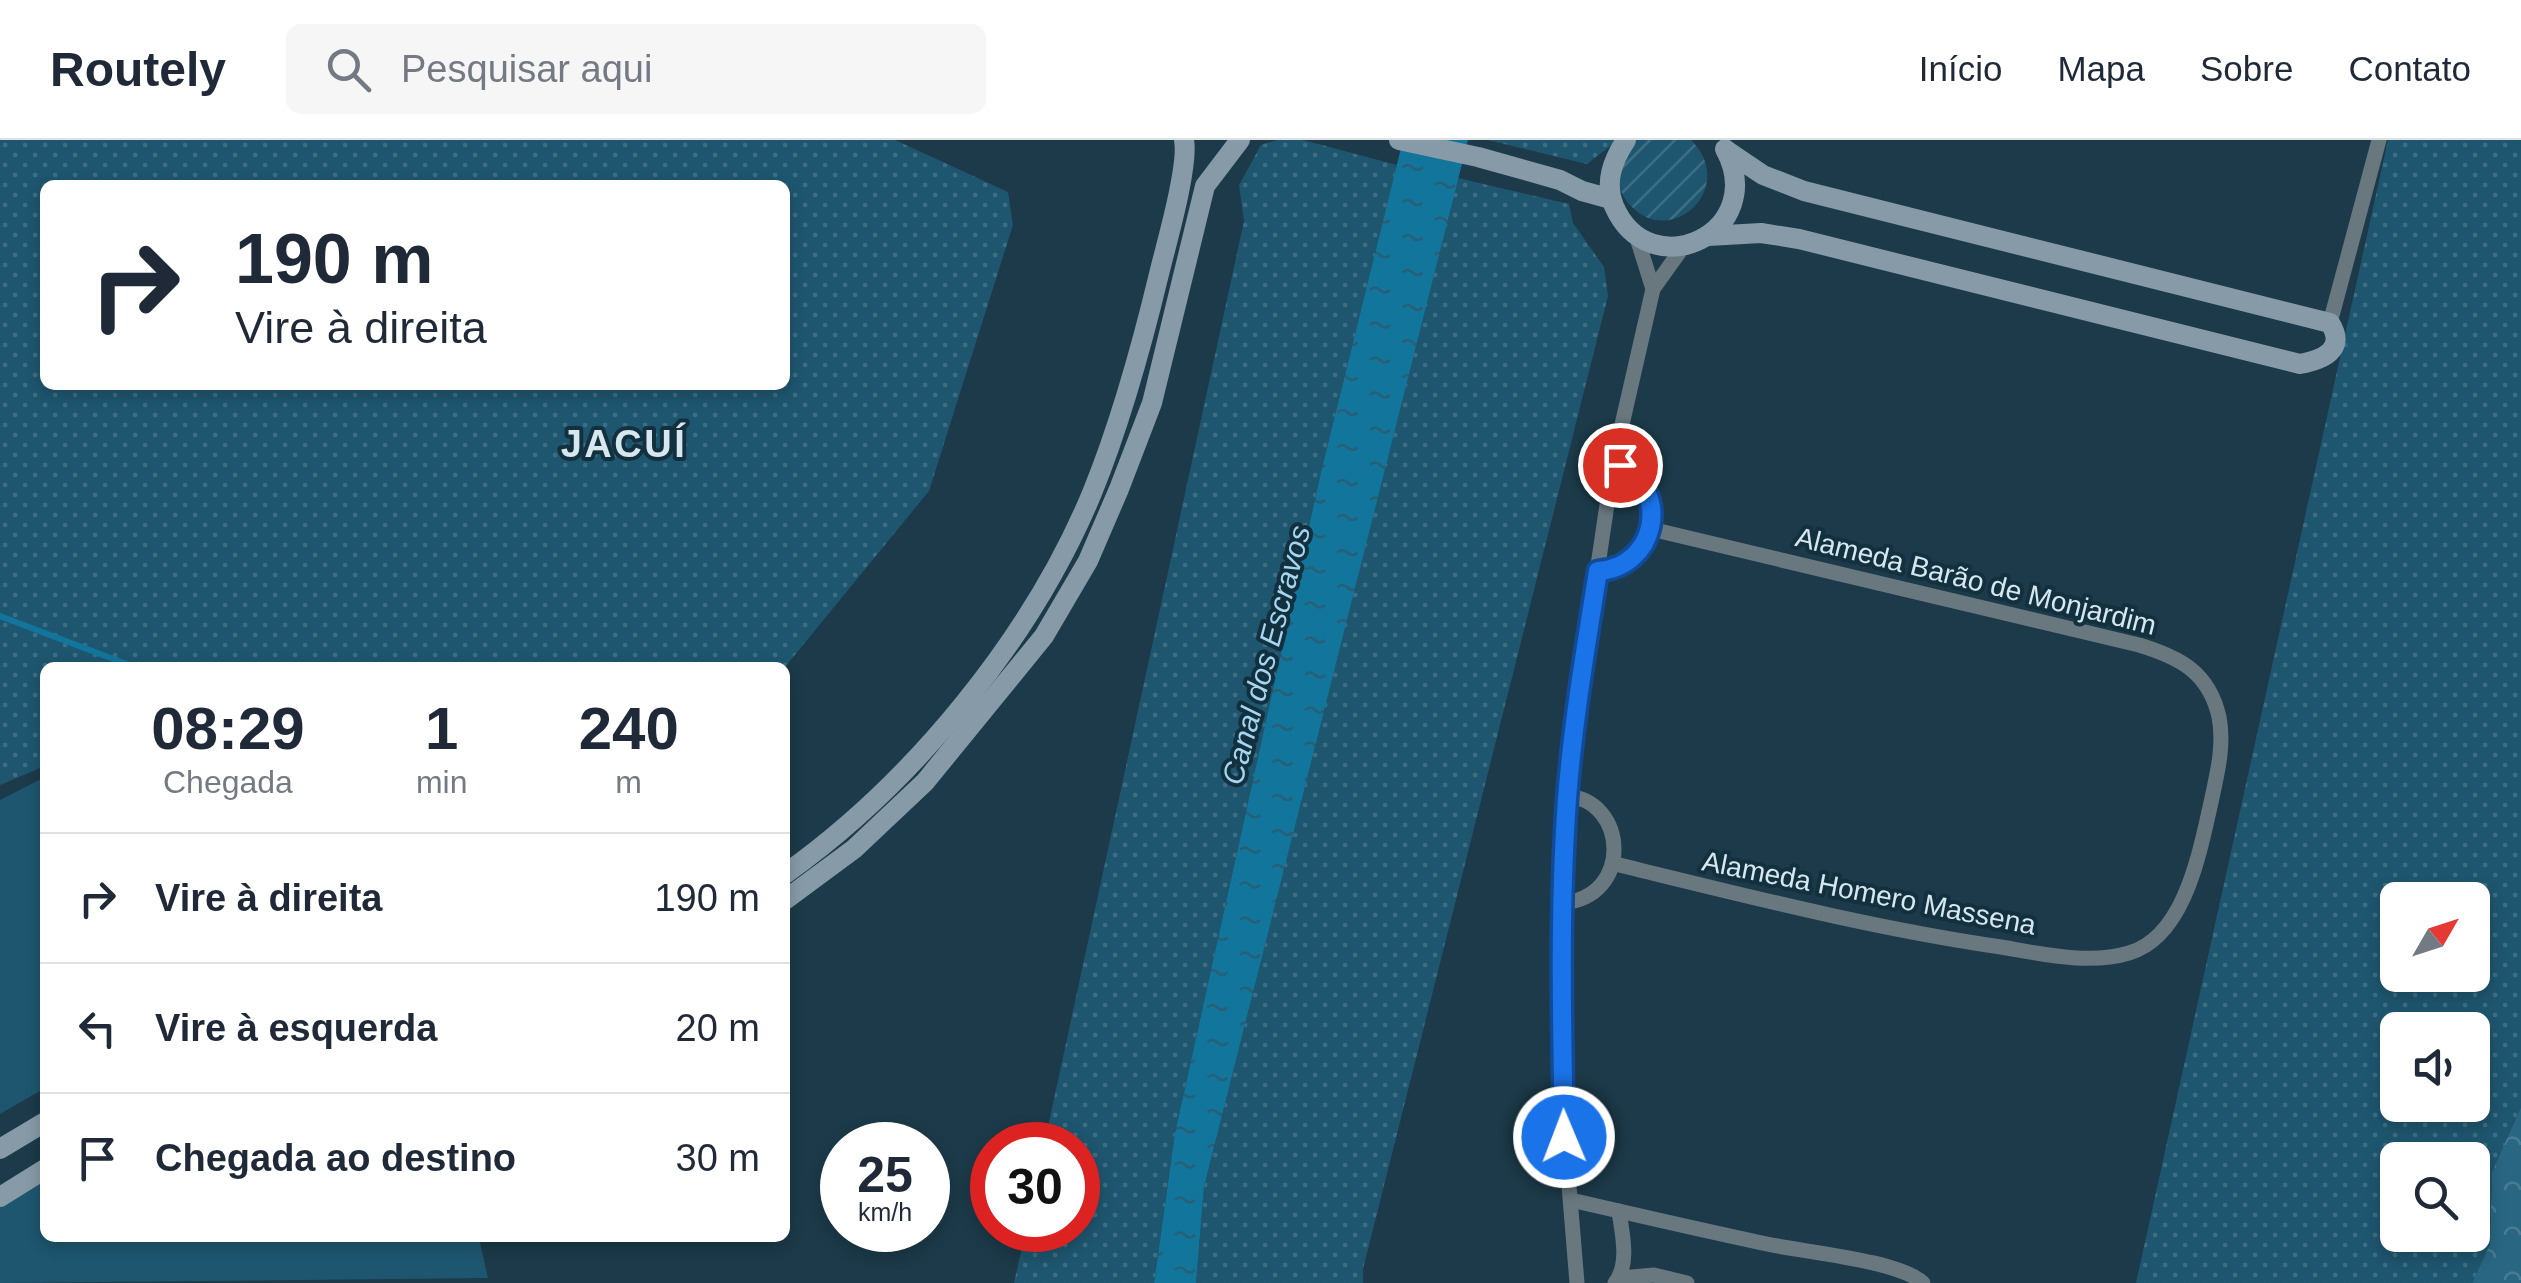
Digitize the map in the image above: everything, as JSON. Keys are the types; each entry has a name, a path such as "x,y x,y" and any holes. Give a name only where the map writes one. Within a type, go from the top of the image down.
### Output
{"street":[{"path":"790,870 878,799 964,704 1031,610 1077,527 1116,430 1141,348 1178,191 1184,140"},
{"path":"790,896 854,849 925,782 1053,621 1088,561 1152,404 1205,186 1240,140"},
{"path":"1401,140 1560,180 1611,200"},
{"path":"1626,140 1609,176 1611,200 1620,220 1636,235 1658,246 1683,246 1708,236 1761,233 1798,238 2300,364 2317,361 2333,348 2336,334 2330,323 1804,191 1762,176 1721,145"},
{"path":"2330,323 2379,140"},
{"path":"1708,236 1723,223 1736,187 1734,168 1721,145"},
{"path":"1560,180 1609,176"},
{"path":"1636,235 1653,289"},
{"path":"1578,1283 1564,1137 1562,903 1568,796 1580,687 1614,464 1653,289 1683,246"},
{"path":"1598,571 1622,566 1634,557 1651,528 1648,492 1625,467 1614,464"},
{"name":"Alameda Barão de Monjardim","path":"1651,528 2139,646 2170,655 2191,668 2206,687 2218,715 2222,747 2190,882 2166,927"},
{"path":"1562,903 1594,891 1614,864 1614,840 1605,819 1595,807 1568,796"},
{"name":"Alameda Homero Massena","path":"1614,864 1838,918 2050,955 2100,958 2131,953 2152,943 2166,927"},
{"path":"0,1149 40,1125"},
{"path":"0,1196 40,1172"},
{"path":"1571,1200 1888,1267 1907,1272 1922,1283"},
{"path":"1619,1211 1624,1258 1618,1280 1654,1275 1687,1283"}],"shaded area":[{"path":"0,140 895,140 1008,192 1013,225 929,491 789,662 40,662 40,768 0,785"},
{"path":"1277,140 1303,140 1397,165 1321,472 1175,1133 1154,1283 1014,1283 1021,1252 1100,1252 1100,1122 1049,1122 1244,221 1239,185 1261,145"},
{"path":"1488,140 1618,140 1587,164"},
{"path":"1634,140 1691,140 1704,158 1707,177 1703,194 1693,208 1663,221 1645,217 1629,204 1621,191 1620,179 1624,156"},
{"path":"2388,140 2521,140 2521,1107 2492,1172 2490,1244 2490,1142 2380,1142 2380,1252 2486,1252 2472,1283 2136,1283"},
{"path":"1458,178 1569,204 1573,223 1604,267 1608,296 1363,1269 1363,1283 1196,1283 1204,1187"},
{"path":"40,780 40,1091 0,1114 0,800"},
{"path":"40,1179 40,1242 480,1242 488,1278 0,1283 0,1203"}],"green space":[{"path":"2521,1107 2521,1283 2472,1283 2486,1252 2490,1252 2492,1172"}],"water":[{"path":"1403,140 1468,140 1204,1187 1196,1283 1154,1283 1175,1133 1321,472"}],"waterway":[{"path":"0,616 121,662"}],"district":[{"name":"JACUÍ","path":"624,444"}],"route":[{"path":"1564,1137 1562,903 1580,687 1598,571 1622,566 1634,557 1651,528 1648,492 1620,465"}],"water label":[{"name":"Canal dos Escravos","path":"1266,655"}]}
